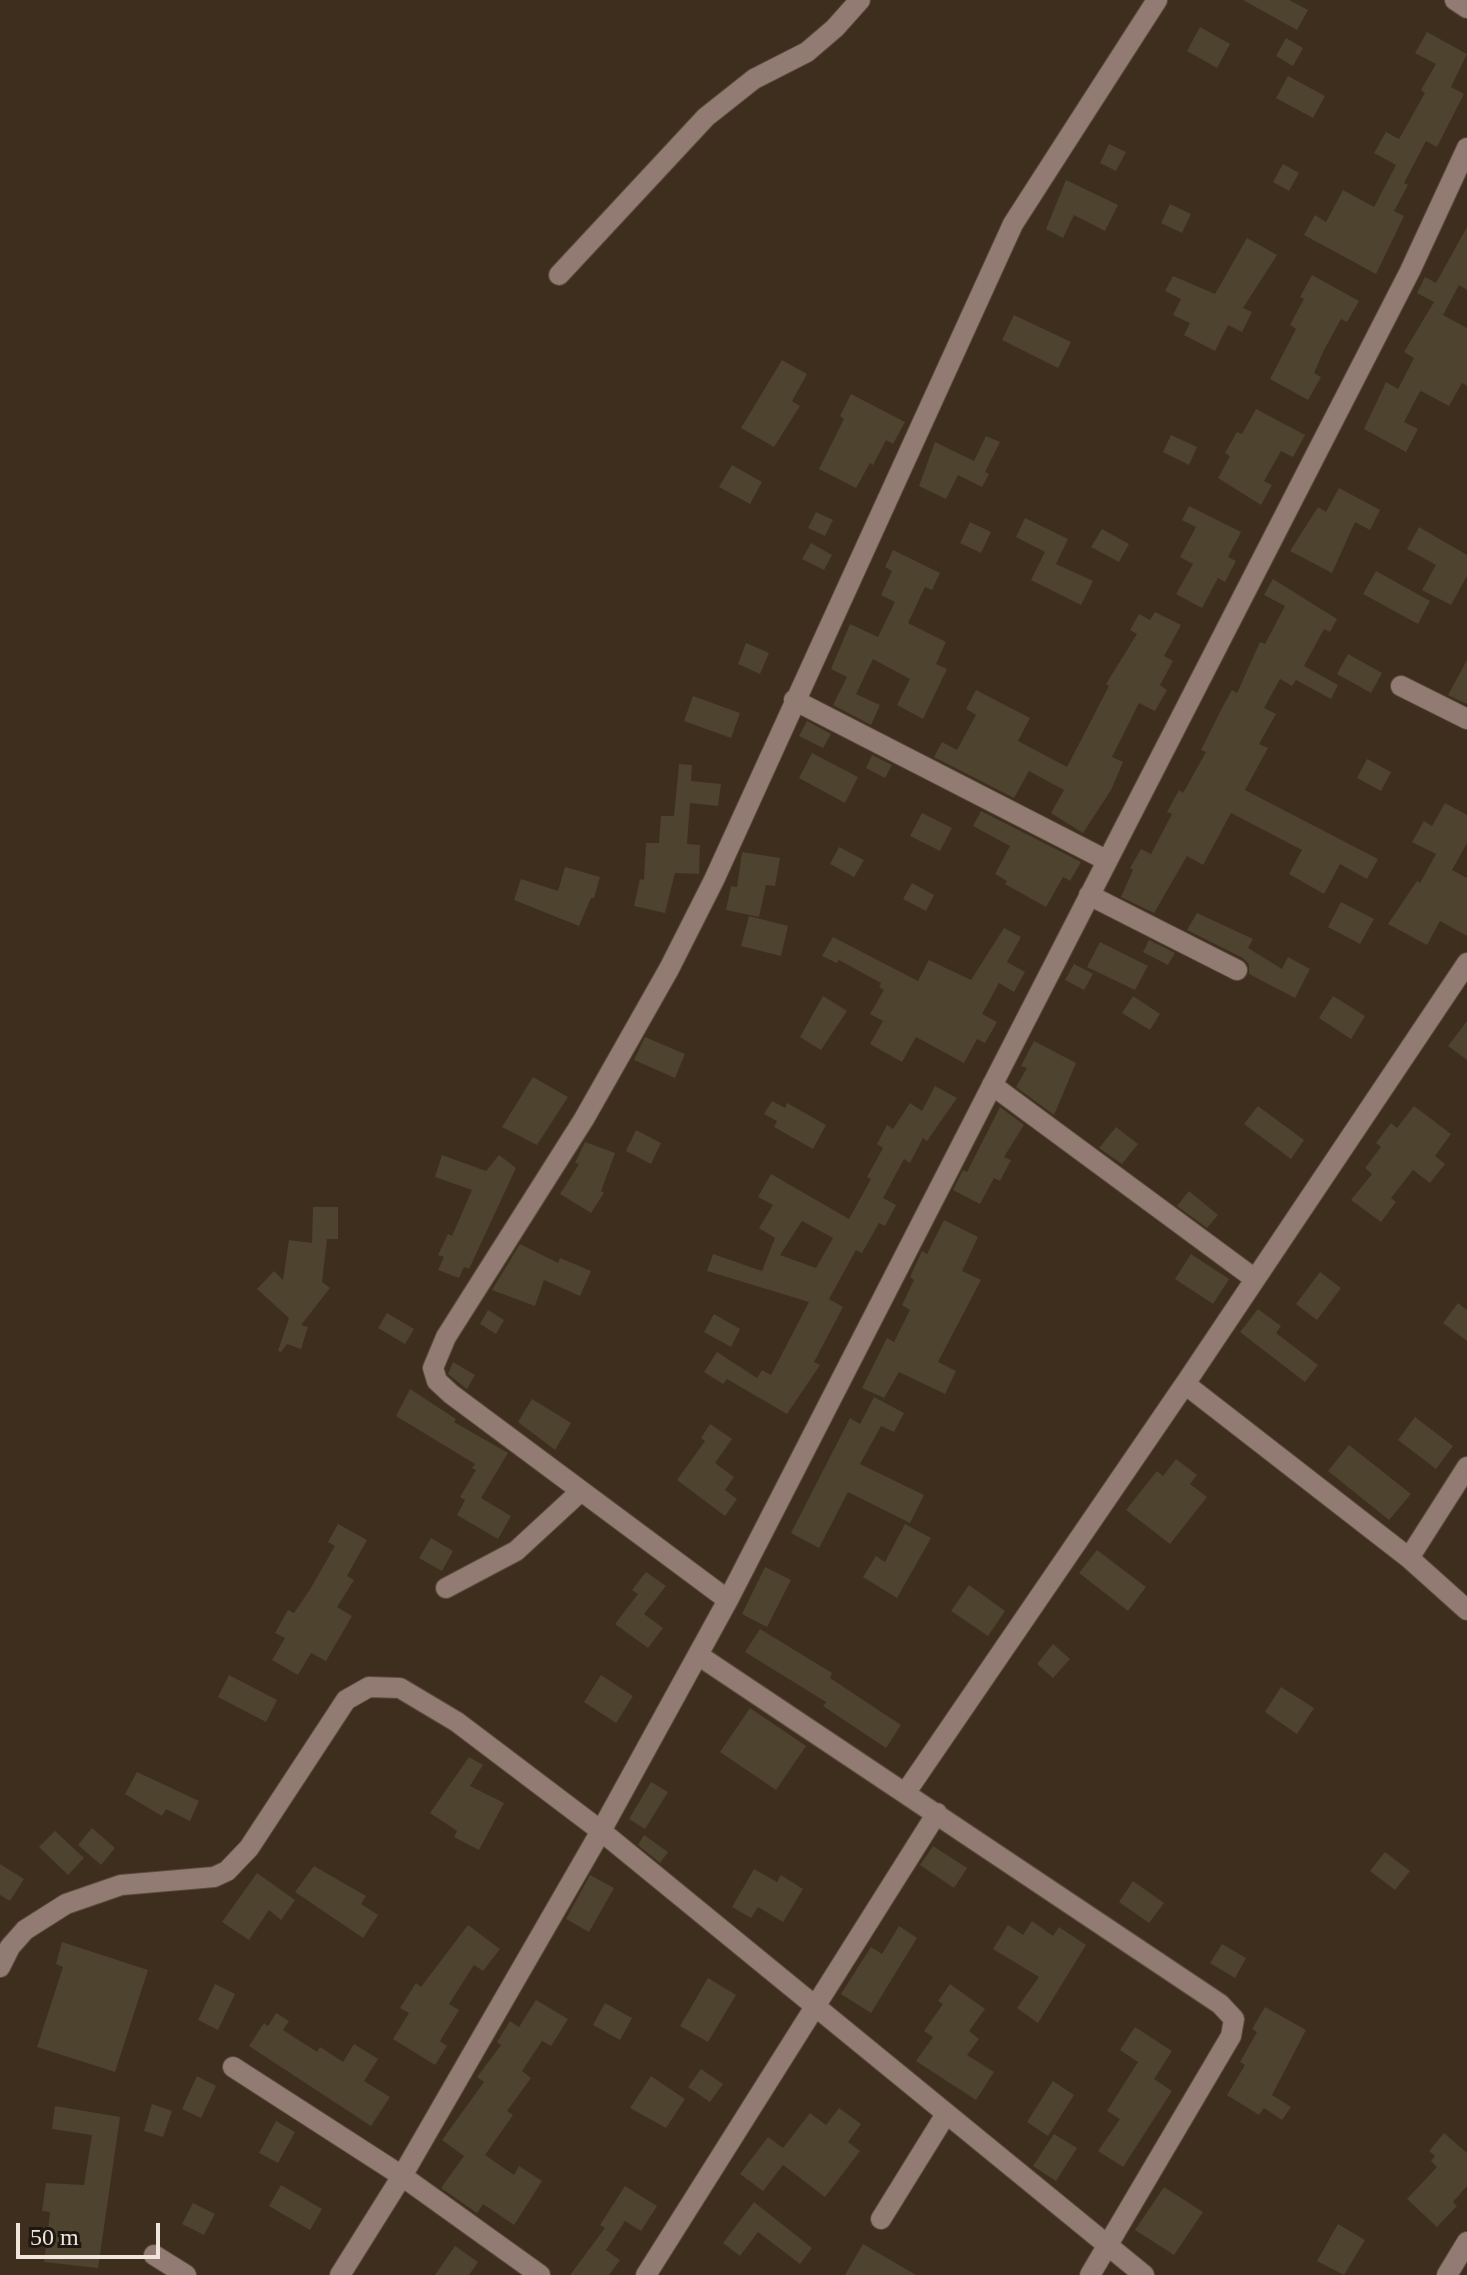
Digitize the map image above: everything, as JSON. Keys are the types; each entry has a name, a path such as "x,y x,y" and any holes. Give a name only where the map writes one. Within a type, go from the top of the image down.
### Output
{"street":[{"path":"559,275 706,117 754,79 807,52 835,28 860,0"},
{"path":"728,1600 441,1386 433,1368 446,1337 584,1119 662,982 714,880 1013,224 1157,0"},
{"path":"1455,0 1467,8"},
{"path":"340,2275 402,2176 601,1831 728,1600 1410,271 1467,148"},
{"path":"1401,686 1467,719"},
{"path":"794,700 1106,860"},
{"path":"1089,895 1237,970"},
{"path":"906,1792 1185,1384 1467,963"},
{"path":"992,1085 1255,1279"},
{"path":"1185,1384 1409,1558 1467,1610"},
{"path":"1409,1558 1467,1467"},
{"path":"446,1588 516,1551 580,1492"},
{"path":"698,1655 1220,2004 1234,2019 1231,2036 1090,2275"},
{"path":"0,1967 10,1947 25,1930 66,1904 121,1885 214,1877 227,1871 249,1848 346,1700 369,1687 400,1688 425,1700 601,1831 1144,2275"},
{"path":"646,2275 937,1813"},
{"path":"233,2067 402,2176 540,2275"},
{"path":"881,2219 946,2114"},
{"path":"1447,2275 1467,2242"},
{"path":"154,2255 186,2275"}],"building":[{"path":"1243,0 1289,0 1308,10 1297,30"},
{"path":"1200,27 1230,44 1217,68 1187,51"},
{"path":"1427,32 1467,54 1451,87 1464,94 1437,147 1426,141 1404,183 1408,185 1394,211 1404,216 1376,274 1304,235 1315,215 1326,222 1343,190 1374,207 1396,165 1374,153 1386,132 1399,139 1425,93 1421,90 1436,64 1415,53"},
{"path":"1286,38 1303,48 1293,66 1276,56"},
{"path":"1288,76 1325,96 1313,118 1276,98"},
{"path":"1109,144 1126,152 1116,171 1100,163"},
{"path":"1283,164 1299,173 1289,191 1273,182"},
{"path":"1066,180 1118,205 1105,231 1074,215 1063,238 1046,229"},
{"path":"1170,204 1191,214 1182,233 1161,223"},
{"path":"1467,227 1467,290 1459,285 1443,315 1467,328 1467,386 1462,383 1449,406 1421,391 1419,393 1404,422 1418,429 1406,452 1364,429 1386,382 1398,389 1414,358 1404,352 1434,302 1417,293 1425,277 1436,283"},
{"path":"1247,238 1277,255 1243,308 1252,312 1242,332 1228,325 1215,351 1184,335 1190,323 1173,315 1181,299 1165,291 1173,276 1215,294"},
{"path":"1312,275 1359,301 1347,322 1341,319 1324,350 1314,373 1321,377 1308,400 1270,379 1296,329 1290,325"},
{"path":"1014,315 1071,342 1058,368 1002,340"},
{"path":"782,360 807,374 792,401 800,406 774,447 741,428"},
{"path":"851,394 905,422 893,444 886,440 856,488 819,469 844,419 840,416"},
{"path":"1256,409 1305,435 1293,457 1281,451 1264,481 1272,485 1261,505 1218,478 1230,456 1225,453 1237,432 1242,434"},
{"path":"1171,435 1197,447 1189,465 1163,452"},
{"path":"986,436 1000,442 985,472 989,474 982,487 958,475 946,499 919,486 935,442 974,461"},
{"path":"732,465 762,482 750,504 719,487"},
{"path":"1339,488 1380,510 1370,530 1355,522 1332,573 1290,551 1318,507 1326,512"},
{"path":"1189,506 1241,532 1228,557 1236,561 1225,582 1218,578 1202,608 1176,594 1193,564 1180,557 1196,527 1182,520"},
{"path":"816,512 833,520 825,536 808,528"},
{"path":"1025,518 1068,539 1056,564 1093,581 1081,605 1031,580 1045,552 1016,537"},
{"path":"970,522 991,532 981,553 960,543"},
{"path":"1419,527 1467,555 1467,576 1451,605 1422,590 1436,565 1407,549"},
{"path":"1102,529 1129,544 1119,562 1091,547"},
{"path":"811,543 832,555 824,570 802,559"},
{"path":"893,550 940,573 932,590 925,587 908,623 946,642 936,664 947,669 923,719 897,705 910,679 873,659 856,694 880,705 871,725 833,705 847,677 831,669 850,624 878,637 895,602 881,595 892,571 885,567"},
{"path":"1376,571 1430,601 1418,624 1363,594"},
{"path":"1273,579 1337,619 1330,632 1324,629 1304,666 1338,685 1331,699 1296,680 1292,686 1280,679 1264,708 1276,714 1259,744 1268,748 1245,790 1378,859 1367,879 1340,864 1324,894 1289,874 1302,850 1231,813 1203,865 1187,856 1154,913 1121,897 1133,870 1130,868 1141,849 1151,854 1172,814 1167,812 1179,790 1183,793 1206,752 1201,750 1222,708 1232,690 1237,693 1260,642 1265,644 1285,606 1264,595"},
{"path":"1155,612 1181,625 1164,656 1173,661 1160,685 1167,690 1155,711 1139,703 1112,757 1123,762 1111,790 1083,833 1051,813 1064,790 1029,771 1014,798 934,757 942,742 957,750 976,715 966,709 976,690 1030,718 1018,741 1067,767 1109,686 1106,684 1137,634 1130,630 1139,614 1150,620"},
{"path":"746,643 769,653 760,674 738,664"},
{"path":"1348,654 1382,673 1371,693 1337,674"},
{"path":"1467,660 1467,704 1448,695"},
{"path":"693,696 740,713 731,738 684,721"},
{"path":"807,721 831,734 823,748 799,736"},
{"path":"812,753 858,777 845,803 799,778"},
{"path":"872,755 892,765 885,778 866,768"},
{"path":"1367,759 1391,772 1381,791 1357,778"},
{"path":"679,764 692,765 691,781 721,784 718,806 690,803 687,844 700,845 699,874 675,873 665,913 634,906 640,879 644,880 646,843 659,843 661,816 674,816"},
{"path":"1445,803 1467,815 1467,843 1452,870 1467,878 1467,936 1440,921 1427,945 1388,924 1417,881 1420,883 1436,854 1412,842 1424,821 1432,826"},
{"path":"981,811 1081,862 1070,881 1063,877 1046,907 1005,884 1007,881 995,874 1010,846 973,826"},
{"path":"922,813 952,828 940,851 910,836"},
{"path":"839,847 864,860 854,877 830,864"},
{"path":"742,852 780,858 775,886 766,885 759,917 726,910 731,886 737,887"},
{"path":"565,867 600,877 594,898 591,898 579,926 514,900 521,879 558,891"},
{"path":"912,883 934,895 926,911 903,899"},
{"path":"1341,902 1374,919 1360,944 1328,927"},
{"path":"1197,913 1253,939 1248,948 1282,969 1288,957 1310,969 1295,998 1249,974 1249,964 1243,958 1187,930"},
{"path":"749,916 788,926 781,956 741,946"},
{"path":"1004,928 1021,937 1007,962 1025,972 1014,992 999,983 982,1014 997,1022 985,1043 977,1039 964,1063 916,1037 902,1062 870,1044 883,1021 870,1014 884,990 879,987 881,983 839,960 837,963 822,956 833,937 918,981 929,960 971,980"},
{"path":"1149,940 1175,953 1168,965 1143,952"},
{"path":"1100,942 1148,966 1135,990 1087,967"},
{"path":"1074,964 1093,974 1084,990 1065,980"},
{"path":"823,996 847,1011 821,1050 800,1037"},
{"path":"1133,996 1160,1014 1150,1030 1122,1013"},
{"path":"1333,996 1365,1016 1351,1039 1319,1018"},
{"path":"1467,1021 1467,1060 1448,1046"},
{"path":"645,1037 685,1054 675,1078 634,1060"},
{"path":"1034,1041 1076,1063 1054,1115 1016,1087 1027,1068 1021,1066"},
{"path":"533,1077 568,1097 537,1145 502,1127"},
{"path":"935,1086 957,1098 927,1141 923,1138 910,1163 904,1159 883,1198 896,1205 885,1226 879,1223 862,1253 856,1250 829,1299 843,1307 814,1362 820,1365 787,1414 727,1379 723,1384 704,1372 717,1352 757,1378 762,1370 771,1375 809,1302 707,1271 713,1254 762,1271 775,1238 759,1228 773,1205 758,1197 771,1174 849,1219 871,1179 867,1177 883,1148 877,1144 887,1125 893,1129 910,1103 922,1111","holes":["802,1221 833,1238 816,1268 780,1255"]},
{"path":"772,1101 785,1108 787,1103 826,1125 813,1149 774,1127 777,1121 764,1114"},
{"path":"1258,1106 1304,1140 1291,1159 1244,1124"},
{"path":"1414,1106 1451,1134 1435,1156 1445,1164 1430,1183 1413,1170 1391,1198 1396,1202 1381,1222 1351,1200 1372,1174 1365,1168 1381,1147 1376,1143 1391,1123 1397,1128"},
{"path":"1000,1107 1024,1125 1004,1157 1011,1160 1000,1181 994,1178 980,1204 953,1190 963,1170 967,1172"},
{"path":"1116,1127 1138,1144 1122,1164 1099,1148"},
{"path":"636,1130 661,1143 651,1164 626,1151"},
{"path":"585,1142 615,1153 601,1191 604,1193 591,1213 560,1194 579,1164 575,1163"},
{"path":"442,1155 486,1171 499,1155 516,1168 469,1269 464,1267 459,1278 438,1270 444,1257 438,1255 448,1234 452,1236 472,1190 435,1177"},
{"path":"1189,1191 1218,1215 1207,1228 1177,1206"},
{"path":"313,1207 338,1207 338,1239 327,1239 322,1282 330,1288 301,1325 308,1327 301,1349 287,1344 281,1352 278,1351 289,1318 257,1289 274,1271 283,1280 289,1240 312,1243"},
{"path":"944,1220 978,1237 962,1271 981,1280 938,1362 956,1371 945,1394 899,1372 884,1398 862,1388 887,1338 894,1342 910,1310 902,1305 914,1280 910,1277 922,1251 927,1254"},
{"path":"520,1244 558,1263 560,1258 591,1271 580,1296 544,1280 535,1306 492,1290"},
{"path":"1191,1254 1229,1279 1213,1304 1175,1279"},
{"path":"1320,1272 1341,1288 1317,1320 1296,1304"},
{"path":"1458,1303 1467,1310 1467,1341 1443,1323"},
{"path":"1258,1309 1281,1326 1276,1333 1318,1365 1305,1382 1240,1332"},
{"path":"488,1310 504,1320 496,1334 480,1324"},
{"path":"387,1313 414,1329 405,1344 378,1328"},
{"path":"714,1314 740,1329 731,1347 704,1332"},
{"path":"453,1362 475,1375 467,1389 448,1374"},
{"path":"410,1389 456,1419 454,1422 508,1453 481,1498 511,1516 498,1539 457,1515 465,1500 460,1497 476,1470 472,1468 475,1464 396,1416"},
{"path":"874,1397 904,1413 894,1432 881,1426 860,1464 924,1495 910,1523 848,1492 819,1548 791,1533 850,1418 860,1424"},
{"path":"532,1399 571,1423 555,1450 518,1422"},
{"path":"1415,1417 1453,1446 1436,1469 1398,1440"},
{"path":"710,1424 732,1439 715,1463 734,1477 725,1490 737,1499 725,1516 677,1480 705,1441 701,1438"},
{"path":"1349,1445 1411,1494 1389,1520 1328,1471"},
{"path":"1176,1459 1197,1475 1190,1484 1207,1497 1170,1544 1126,1510 1157,1471 1163,1476"},
{"path":"338,1524 367,1540 347,1576 354,1580 337,1607 352,1616 326,1661 311,1653 298,1675 272,1660 285,1638 275,1633 288,1610 294,1613 309,1591 335,1546 328,1542"},
{"path":"905,1524 931,1538 897,1598 863,1577 876,1556 885,1562"},
{"path":"431,1538 453,1551 442,1571 419,1558"},
{"path":"1097,1550 1146,1587 1128,1611 1079,1573"},
{"path":"765,1567 791,1580 767,1627 742,1614"},
{"path":"646,1572 666,1586 644,1614 663,1628 648,1648 615,1624 638,1594 632,1590"},
{"path":"969,1585 1005,1611 988,1636 951,1611"},
{"path":"760,1629 832,1673 830,1678 901,1725 886,1748 823,1706 826,1702 745,1652"},
{"path":"1053,1644 1070,1659 1053,1678 1037,1664"},
{"path":"229,1675 277,1700 266,1722 218,1697"},
{"path":"601,1675 633,1696 616,1723 584,1702"},
{"path":"1281,1687 1314,1708 1297,1734 1265,1712"},
{"path":"750,1708 806,1746 776,1790 720,1752"},
{"path":"469,1757 483,1765 470,1786 504,1803 479,1850 454,1837 457,1831 430,1813"},
{"path":"137,1772 199,1801 190,1821 166,1809 162,1816 125,1794"},
{"path":"651,1782 668,1792 645,1829 629,1819"},
{"path":"92,1828 115,1848 101,1865 78,1845"},
{"path":"55,1831 84,1858 68,1875 39,1847"},
{"path":"644,1835 668,1852 660,1863 638,1845"},
{"path":"933,1846 967,1868 954,1888 920,1865"},
{"path":"1385,1852 1410,1871 1395,1890 1370,1871"},
{"path":"0,1864 24,1879 10,1901 0,1895"},
{"path":"314,1866 366,1896 361,1904 378,1915 363,1938 295,1892"},
{"path":"754,1869 777,1882 781,1875 803,1889 783,1922 758,1907 751,1918 732,1907"},
{"path":"257,1873 295,1900 281,1920 269,1910 249,1940 222,1922"},
{"path":"590,1875 614,1888 589,1932 566,1919"},
{"path":"1133,1881 1164,1903 1149,1923 1119,1902"},
{"path":"1032,1921 1053,1936 1059,1927 1086,1945 1038,2023 1017,2008 1039,1977 993,1949 1008,1925 1023,1935"},
{"path":"468,1925 500,1949 483,1971 474,1965 449,2004 459,2010 440,2041 447,2046 435,2065 393,2039 409,2013 400,2008 416,1983 421,1987"},
{"path":"899,1926 917,1938 871,2013 841,1994 871,1947 882,1954"},
{"path":"62,1942 148,1970 115,2072 37,2047 63,1967 56,1964"},
{"path":"1222,1944 1246,1958 1235,1978 1210,1963"},
{"path":"708,1978 736,1995 708,2042 680,2026"},
{"path":"215,1984 235,1994 218,2030 198,2020"},
{"path":"950,1984 985,2009 969,2031 979,2039 967,2055 994,2072 976,2100 916,2061 933,2037 924,2031 943,2004 938,2001"},
{"path":"536,2000 568,2019 551,2046 542,2041 522,2071 531,2078 507,2111 513,2115 485,2155 514,2175 519,2166 542,2181 514,2225 483,2204 477,2213 441,2188 464,2156 442,2140 484,2082 477,2077 501,2045 497,2042 510,2021 519,2027"},
{"path":"605,2003 632,2018 620,2040 593,2025"},
{"path":"1265,2007 1306,2030 1272,2095 1291,2107 1282,2120 1264,2108 1259,2115 1227,2095 1245,2065 1240,2062 1257,2032 1252,2029"},
{"path":"276,2013 289,2021 283,2030 317,2052 320,2047 343,2062 354,2044 378,2059 364,2081 390,2097 371,2126 249,2046 264,2023 268,2026"},
{"path":"1135,2027 1172,2051 1154,2079 1172,2091 1123,2167 1098,2151 1120,2119 1107,2111 1138,2062 1120,2050"},
{"path":"701,2069 723,2084 710,2102 688,2087"},
{"path":"197,2076 216,2086 201,2118 182,2109"},
{"path":"651,2076 685,2099 666,2128 630,2108"},
{"path":"1053,2081 1074,2095 1048,2136 1027,2122"},
{"path":"152,2104 172,2111 163,2137 144,2131"},
{"path":"55,2106 120,2117 98,2268 44,2262 50,2212 42,2211 46,2183 84,2185 92,2135 52,2129"},
{"path":"839,2108 861,2124 848,2142 860,2151 825,2197 783,2165 763,2191 740,2174 768,2137 783,2148 810,2113 826,2125"},
{"path":"276,2121 295,2132 278,2163 259,2153"},
{"path":"1444,2133 1467,2153 1467,2186 1453,2202 1457,2206 1437,2227 1407,2199 1437,2167 1431,2161 1435,2156 1429,2151"},
{"path":"1054,2134 1077,2148 1056,2181 1033,2166"},
{"path":"281,2185 322,2209 310,2230 269,2206"},
{"path":"625,2186 657,2206 641,2231 625,2221 606,2250 620,2260 609,2275 570,2275 605,2228 600,2225"},
{"path":"1164,2187 1203,2212 1174,2255 1135,2230"},
{"path":"754,2202 812,2248 800,2264 758,2232 740,2256 723,2243"},
{"path":"193,2203 215,2214 204,2235 182,2224"},
{"path":"1338,2224 1365,2240 1344,2275 1317,2261"},
{"path":"863,2244 916,2275 845,2275"},
{"path":"455,2246 478,2262 469,2275 435,2275"}]}
